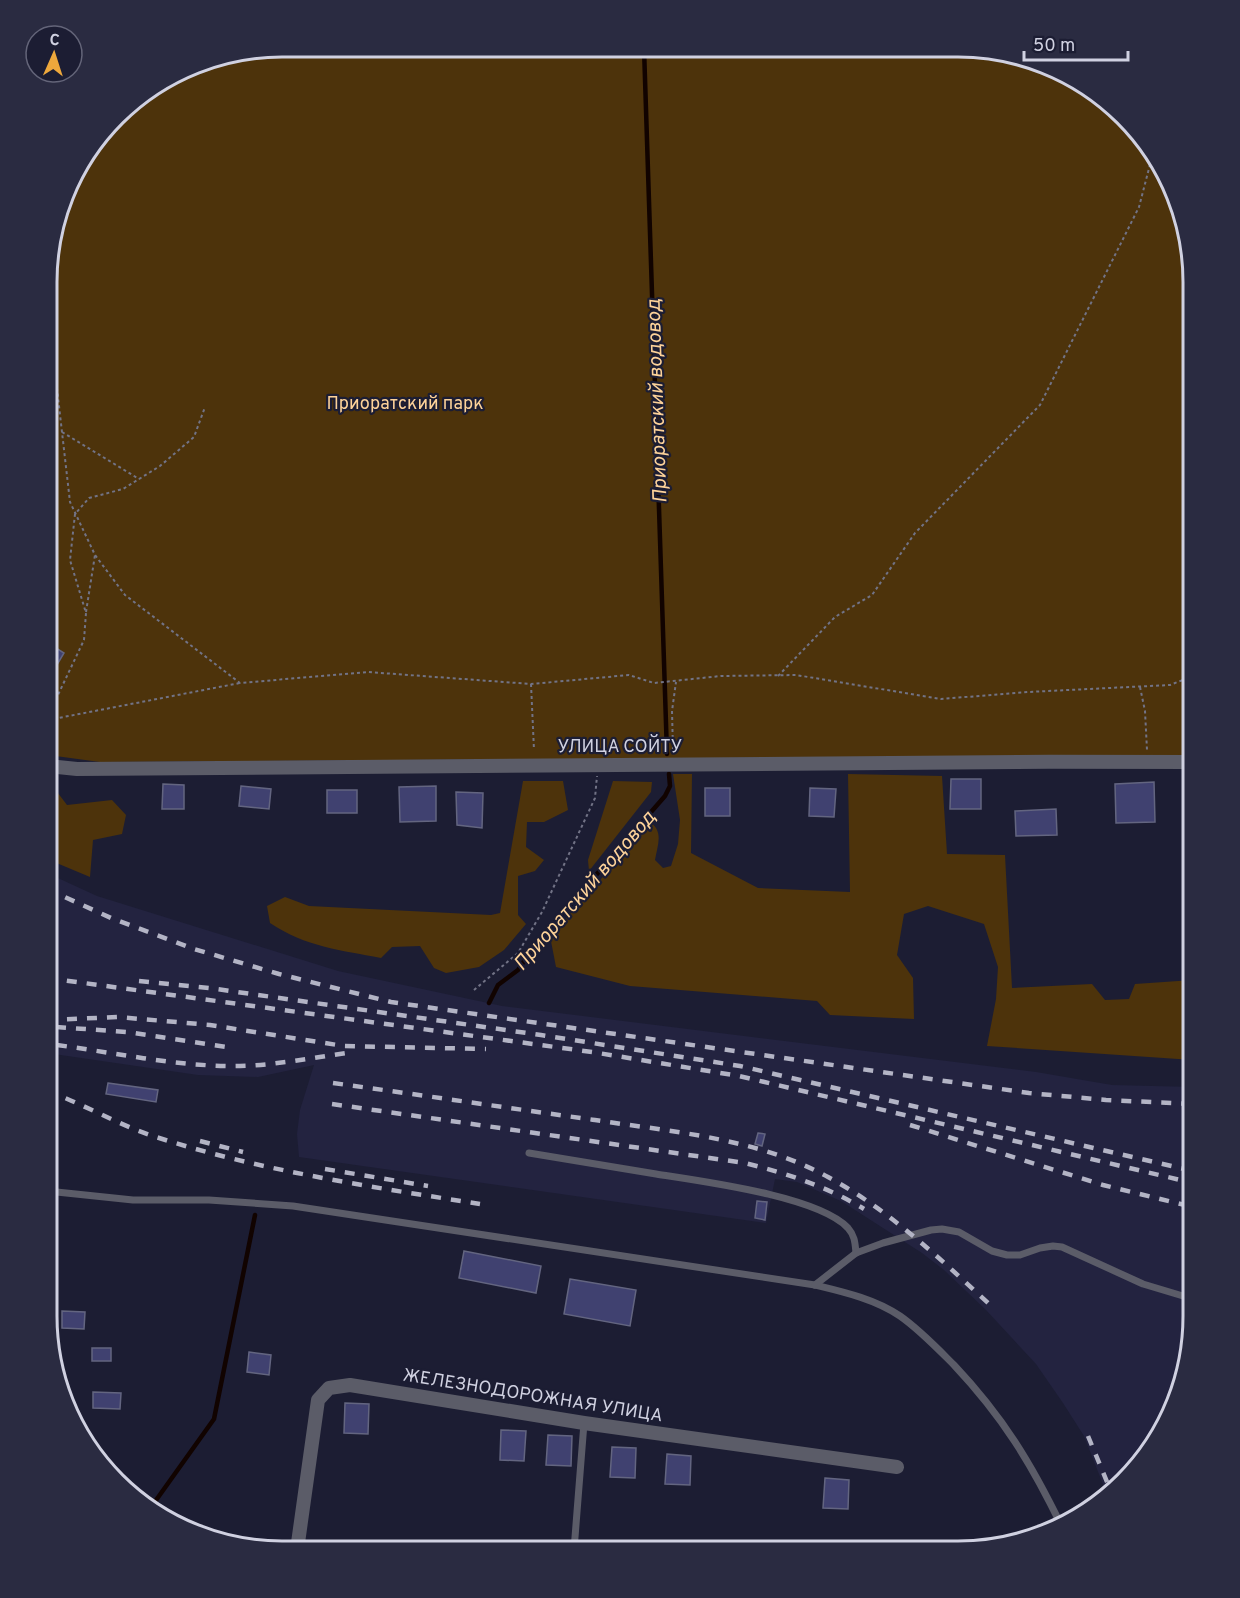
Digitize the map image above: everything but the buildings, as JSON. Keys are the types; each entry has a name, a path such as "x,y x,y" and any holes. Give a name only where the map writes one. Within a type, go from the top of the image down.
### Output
{"street":[{"name":"УЛИЦА СОЙТУ","path":"57,767 77,769 534,763 674,765 1183,762"},
{"name":"ЖЕЛЕЗНОДОРОЖНАЯ УЛИЦА","path":"298,1541 318,1400 329,1388 350,1385 584,1423 897,1467"}],"lane":[{"path":"529,1153 729,1186 809,1206 831,1216 847,1227 854,1238 856,1254"},
{"path":"57,1192 133,1200 209,1200 293,1206 815,1284 856,1294 899,1315 932,1342 984,1397 1017,1443 1058,1518"},
{"path":"815,1284 856,1254 883,1243 942,1229 959,1232 992,1251 1007,1255 1020,1255 1053,1246 1062,1247 1143,1284 1183,1296"},
{"path":"575,1541 584,1423"}],"path":[{"path":"778,676 835,617 872,595 915,533 1040,405 1139,207 1150,165"},
{"path":"57,388 69,502 95,555 125,595 240,683"},
{"path":"86,613 70,560 75,514 89,498 123,489 160,466 194,437 205,407"},
{"path":"62,432 138,479"},
{"path":"57,698 84,640 95,555"},
{"path":"57,716 240,683 368,672 531,684 629,675 654,683 721,676 796,675 941,699 1170,685 1183,680"},
{"path":"674,765 672,711 676,682"},
{"path":"531,684 534,763"},
{"path":"1140,687 1146,711 1147,762"},
{"path":"474,990 518,953 542,912 595,798 598,764"}],"shaded area":[{"path":"57,878 97,896 338,971 502,1006 1036,1072 1112,1085 1183,1087 1183,1331 1179,1360 1171,1388 1160,1415 1145,1441 1127,1464 1104,1487 1084,1436 1036,1364 986,1310 944,1270 922,1253 841,1201 797,1182 775,1179 766,1223 299,1157 297,1134 300,1110 314,1065 258,1077 198,1075 57,1054"}],"green space":[{"name":"Приоратский парк","path":"267,57 973,57 1002,61 1030,69 1057,80 1083,95 1117,123 1153,170 1171,210 1179,238 1183,267 1183,755 100,762 57,756 57,267 61,238 69,210 80,183 95,157 123,123 170,87 210,69 238,61"},
{"path":"673,774 692,774 691,853 758,888 850,892 848,774 942,776 947,854 1005,855 1012,988 1092,984 1105,1000 1129,999 1135,984 1183,981 1183,1059 987,1046 996,999 998,967 984,924 928,906 904,914 897,955 913,978 914,1019 830,1015 817,1001 630,986 556,967 550,936 651,823 659,835 655,860 663,868 671,866 678,844 680,820"},
{"path":"523,781 563,781 568,810 544,822 527,822 526,847 544,860 535,871 518,876 518,915 526,924 504,950 479,967 446,973 434,968 420,946 392,947 381,958 310,943 270,923 267,906 285,897 309,906 491,915 500,913"},
{"path":"613,781 652,782 651,792 589,871 588,860"},
{"path":"57,792 67,805 112,800 126,815 122,834 93,840 90,877 57,863"}],"waterway":[{"name":"Приоратский водовод","path":"644,57 667,754"},
{"name":"Приоратский водовод","path":"489,1003 498,985 518,970 535,945 665,796 670,786 669,774"},
{"name":"Приоратский водовод","path":"155,1502 214,1419 255,1215"}],"railway":[{"path":"57,894 111,918 194,949 279,974 391,1002 1029,1093 1183,1104"},
{"path":"57,979 592,1052 739,1076 1183,1181"},
{"path":"139,981 209,988 740,1066 1183,1169"},
{"path":"57,1020 118,1017 210,1025 344,1046 486,1049"},
{"path":"57,1027 127,1032 233,1048"},
{"path":"57,1045 171,1062 217,1066 268,1064 354,1052"},
{"path":"333,1083 684,1133 773,1153 828,1177 872,1204 912,1235 988,1303"},
{"path":"57,1095 142,1132 196,1149 317,1177 480,1204"},
{"path":"332,1104 745,1163 806,1182 864,1209"},
{"path":"910,1125 1103,1185 1183,1205"},
{"path":"200,1141 243,1152"},
{"path":"325,1169 428,1186"},
{"path":"1088,1436 1108,1483"}]}
